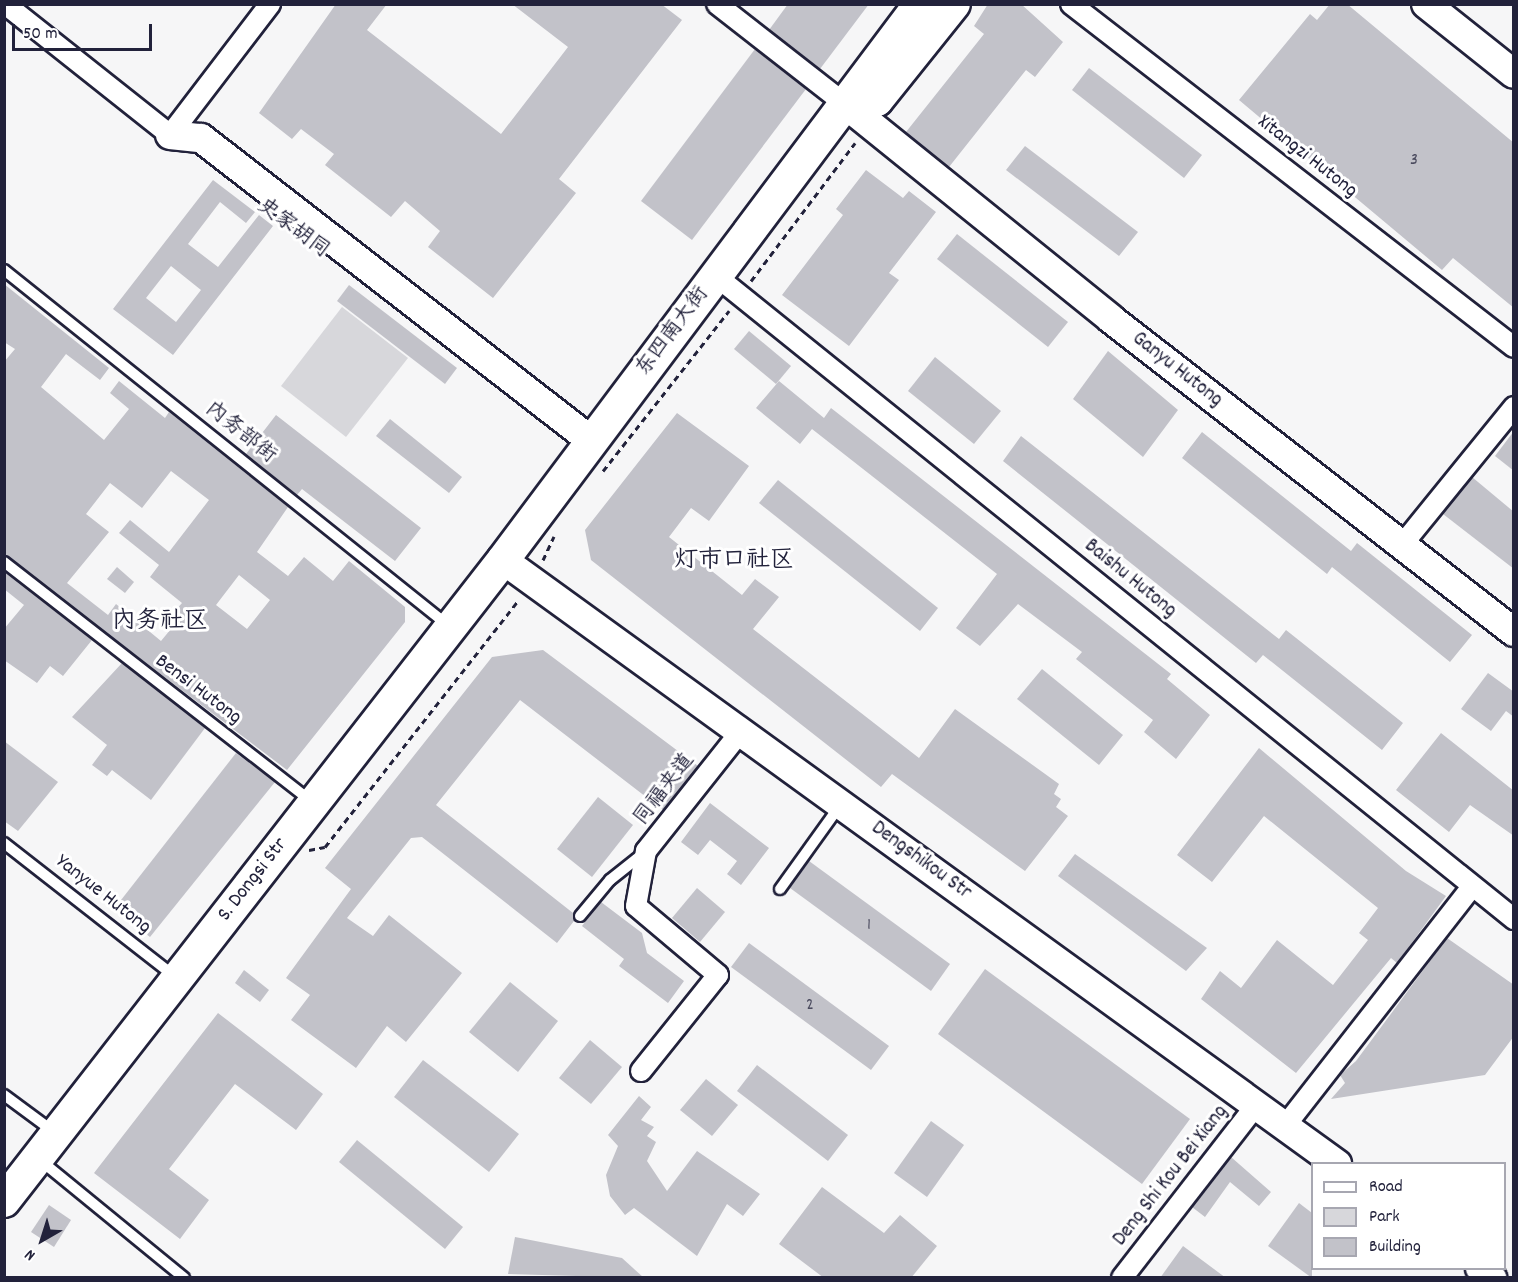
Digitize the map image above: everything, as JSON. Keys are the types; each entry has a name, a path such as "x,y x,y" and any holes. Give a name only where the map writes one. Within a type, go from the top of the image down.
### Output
{"main road":[{"name":"东四南大街","path":"503,560 591,456 716,276 920,4"},
{"path":"845,104 877,100 954,4"},
{"name":"S. Dongsi Str","path":"4,1201 503,560"}],"street":[{"path":"5,4 170,135 201,138 591,456"},
{"path":"170,135 270,4"},
{"path":"717,4 845,104"},
{"name":"Xitangzi Hutong","path":"1071,4 1514,347"},
{"path":"1426,4 1514,74"},
{"name":"Ganyu Hutong","path":"845,104 1514,632"},
{"name":"Baishu Hutong","path":"716,276 1514,919"},
{"path":"1402,545 1514,407"},
{"name":"Dengshikou Str","path":"503,560 842,803 1334,1162"},
{"name":"同福夹道","path":"641,1071 718,975 636,906 646,851 741,731"},
{"path":"1285,1125 1472,887"},
{"name":"Deng Shi Kou Bei Xiang","path":"1122,1278 1257,1104"}],"lane":[{"name":"内务部街","path":"4,270 450,627"},
{"name":"Bensi Hutong","path":"4,562 313,803"},
{"path":"780,889 842,803"},
{"name":"Yanyue Hutong","path":"4,843 177,979"},
{"path":"580,916 610,880 646,851"},
{"path":"4,1095 47,1146 184,1278"}],"path":[{"path":"591,456 741,294 869,124"},
{"path":"272,857 326,847 534,582 556,531"}],"green space":[{"path":"342,307 408,358 346,437 281,386"}],"building":[{"path":"336,4 387,4 367,30 501,134 568,47 512,4 661,4 682,20 559,179 576,193 493,298 428,247 440,231 405,201 391,217 325,165 334,154 301,129 292,139 259,113"},
{"path":"788,4 869,4 820,69 769,30"},
{"path":"988,4 1021,4 1063,42 1035,77 1026,70 949,167 906,132 984,34 974,26"},
{"path":"1330,4 1347,4 1514,143 1514,308 1453,258 1442,270 1239,100 1310,14 1317,20"},
{"path":"755,49 806,89 692,240 641,201"},
{"path":"1089,68 1202,155 1184,178 1072,90"},
{"path":"1025,146 1138,232 1119,256 1006,170"},
{"path":"866,170 903,198 909,191 936,212 889,273 899,280 849,346 782,295 843,215 836,209"},
{"path":"213,180 255,212 246,223 220,202 188,244 218,267 259,215 273,226 173,355 113,309","holes":["171,266 201,290 176,322 146,298"]},
{"path":"957,234 1068,322 1048,347 937,259"},
{"path":"4,284 109,368 100,380 66,354 41,387 104,440 129,409 110,393 119,381 165,418 169,412 288,507 257,552 288,576 304,557 333,581 349,561 405,607 405,622 287,770 4,555 4,362 15,349 4,342","holes":["171,471 209,500 169,552 130,520 119,533 159,565 150,577 182,603 173,613 180,618 161,641 116,604 108,615 67,583 109,532 86,514 110,483 142,508","239,575 270,600 247,629 216,605"]},
{"path":"349,285 457,368 445,384 337,301"},
{"path":"749,331 791,366 776,384 734,349"},
{"path":"1108,351 1178,410 1143,457 1073,399"},
{"path":"935,357 1001,411 974,444 908,391"},
{"path":"779,381 824,418 831,408 1171,674 1167,679 1210,715 1176,759 1144,732 1153,720 1076,659 1082,652 1018,604 980,646 956,628 997,574 812,429 800,444 756,408"},
{"path":"677,413 749,466 709,521 691,508 669,537 742,595 755,579 779,597 753,629 919,758 955,709 1059,784 1054,794 1061,799 1056,807 1068,816 1025,871 892,774 881,787 591,560 585,530"},
{"path":"276,415 421,528 395,561 302,489 297,495 246,454"},
{"path":"390,419 462,477 449,493 376,436"},
{"path":"1514,431 1514,471 1495,456"},
{"path":"1202,432 1351,551 1357,543 1472,635 1450,662 1332,567 1327,574 1182,458"},
{"path":"1021,436 1279,639 1286,630 1403,723 1382,750 1263,655 1256,663 1003,461"},
{"path":"1472,477 1514,512 1514,569 1443,514"},
{"path":"778,480 938,608 920,631 759,503"},
{"path":"117,567 134,582 125,593 107,579"},
{"path":"4,572 92,640 63,676 50,666 37,683 4,660 4,629 24,605 4,589"},
{"path":"543,650 698,766 663,810 520,700 436,805 573,913 574,921 557,943 422,837 411,838 347,918 373,936 389,915 462,973 406,1042 387,1026 356,1068 291,1020 310,995 286,978 351,889 325,868 492,657"},
{"path":"122,663 205,728 151,800 112,770 107,776 92,765 107,745 72,717"},
{"path":"1042,669 1123,735 1099,765 1017,699"},
{"path":"1488,673 1514,692 1514,717 1506,711 1491,731 1461,709"},
{"path":"1441,733 1514,791 1514,836 1470,805 1449,832 1396,790"},
{"path":"4,741 58,782 18,831 4,821"},
{"path":"1259,748 1406,871 1446,896 1397,963 1391,958 1296,1073 1201,999 1220,971 1241,988 1277,940 1333,985 1368,940 1359,933 1378,908 1264,816 1212,882 1177,855"},
{"path":"236,753 275,782 150,937 114,909"},
{"path":"598,797 633,825 592,877 557,849"},
{"path":"710,803 769,848 741,885 727,874 737,861 710,840 698,855 681,842"},
{"path":"1075,854 1207,948 1186,971 1058,876"},
{"path":"809,861 950,964 931,991 790,888"},
{"path":"697,888 725,912 700,942 672,918"},
{"path":"601,902 642,933 647,953 684,981 668,1003 619,966 624,959 582,926"},
{"path":"1447,938 1514,985 1514,1036 1485,1075 1331,1099 1345,1083 1340,1075 1356,1061"},
{"path":"749,943 889,1046 871,1070 731,967"},
{"path":"985,969 1190,1119 1142,1184 938,1034"},
{"path":"244,970 269,990 260,1002 235,983"},
{"path":"510,982 558,1021 518,1072 469,1032"},
{"path":"218,1013 323,1094 296,1130 235,1084 169,1169 209,1200 180,1239 94,1173"},
{"path":"590,1040 622,1067 591,1104 559,1078"},
{"path":"423,1060 519,1134 489,1172 394,1097"},
{"path":"757,1065 848,1135 828,1161 737,1091"},
{"path":"706,1079 738,1105 712,1136 680,1110"},
{"path":"639,1096 651,1107 641,1120 654,1127 647,1136 656,1142 647,1161 667,1191 697,1151 760,1194 743,1216 727,1204 697,1256 634,1208 625,1215 610,1196 606,1175 618,1146 608,1135"},
{"path":"931,1121 964,1145 927,1197 894,1173"},
{"path":"357,1140 463,1227 445,1249 339,1162"},
{"path":"1231,1157 1271,1192 1259,1206 1230,1182 1205,1217 1192,1207"},
{"path":"822,1187 884,1233 900,1215 937,1246 911,1278 824,1278 779,1244"},
{"path":"1299,1203 1311,1212 1312,1278 1268,1246"},
{"path":"49,1205 71,1220 54,1247 31,1232"},
{"path":"515,1237 622,1258 644,1278 508,1274"},
{"path":"1183,1246 1226,1278 1160,1278"}],"district":[{"name":"灯市口社区","path":"734,562"},
{"name":"内务社区","path":"160,623"}]}
